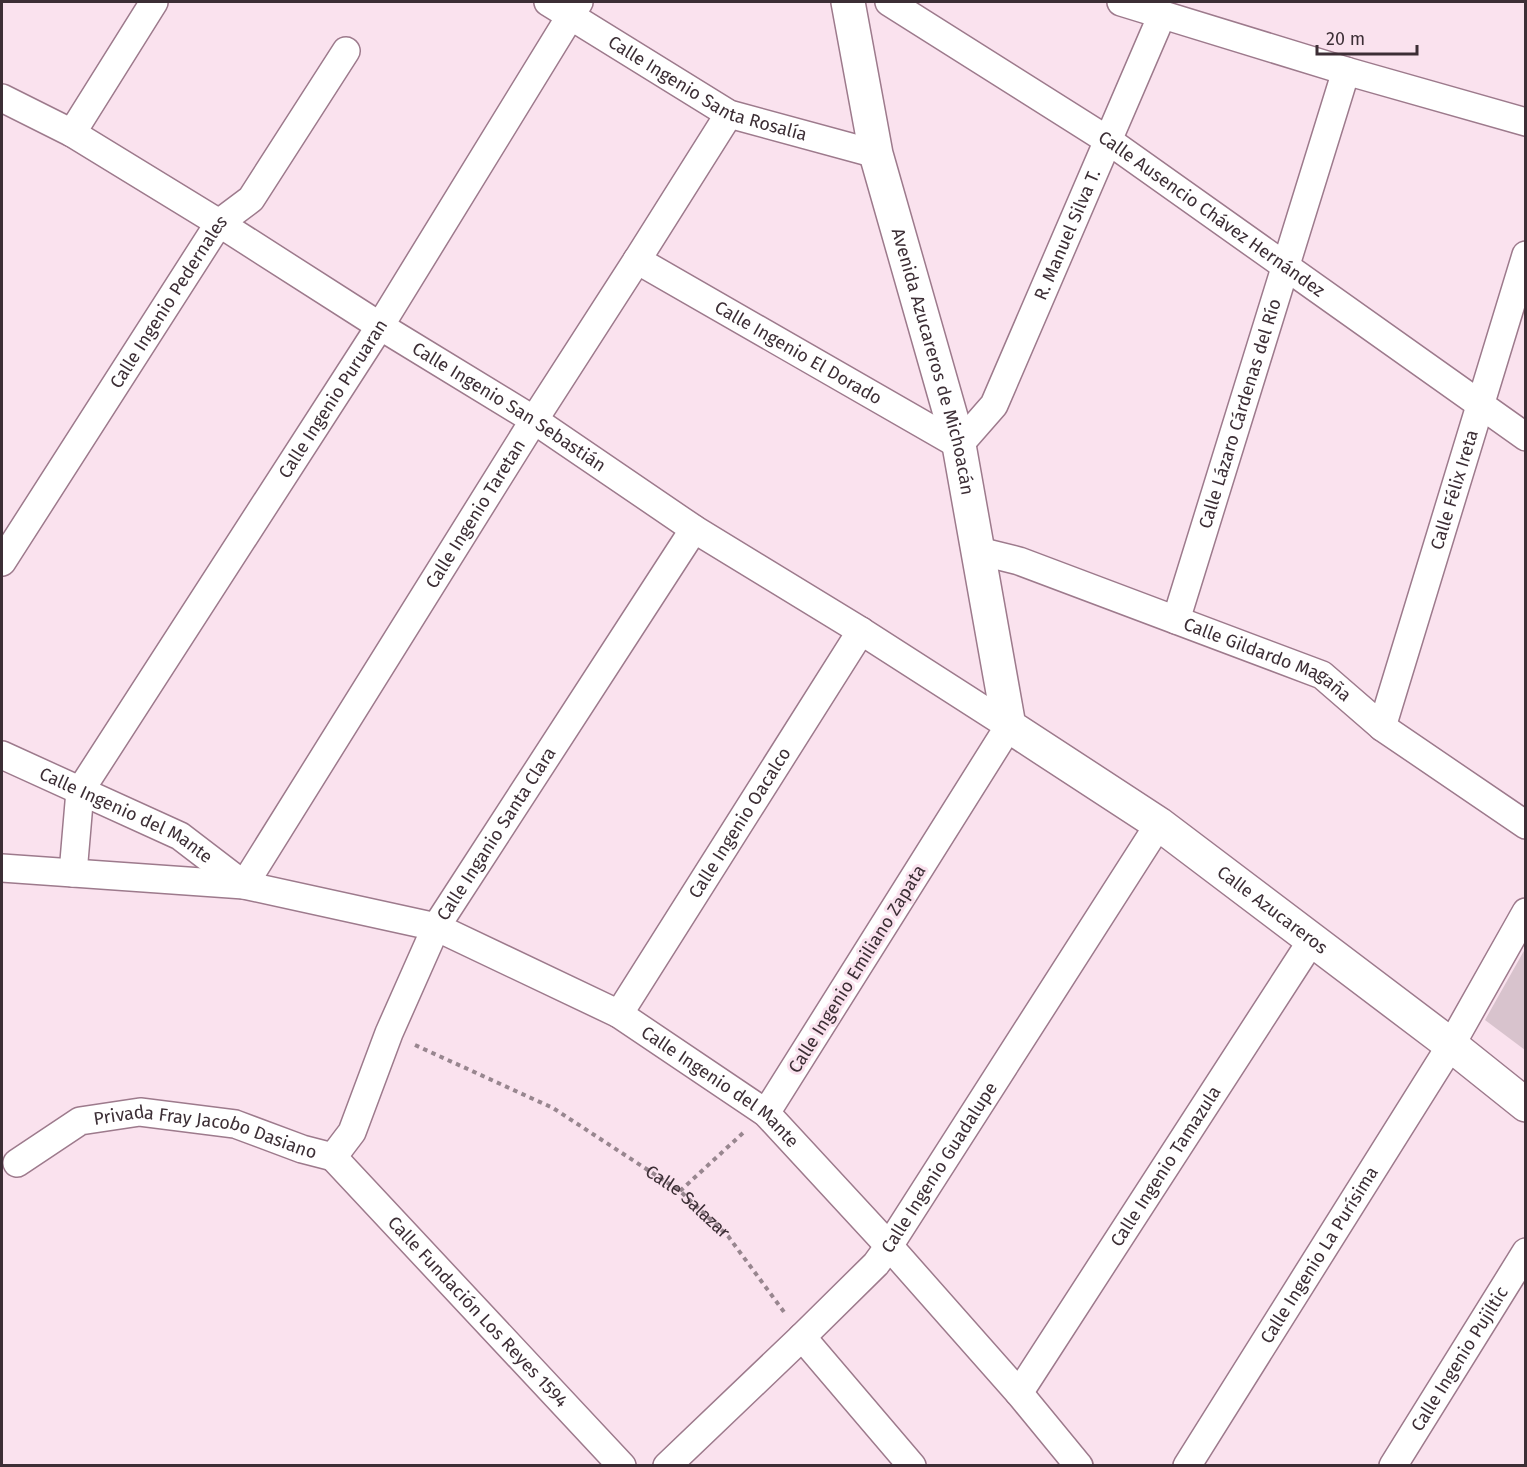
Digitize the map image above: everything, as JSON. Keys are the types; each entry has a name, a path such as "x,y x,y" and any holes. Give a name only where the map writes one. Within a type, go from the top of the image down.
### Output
{"street":[{"path":"72,133 154,2"},
{"name":"Avenida Azucareros de Michoacán","path":"848,2 876,154 959,445 1009,726"},
{"name":"Calle Ausencio Chávez Hernández","path":"889,2 1109,141 1526,437"},
{"path":"1121,2 1346,71 1526,122"},
{"name":"Calle Ingenio Santa Rosalía","path":"565,6 729,114 876,154"},
{"name":"Calle Ingenio Puruaran","path":"80,791 380,326 565,6"},
{"name":"R. Manuel Silva T.","path":"959,445 994,405 1162,15"},
{"name":"Calle Ingenio Pedernales","path":"2,562 219,223 251,200 346,51"},
{"name":"Calle Lázaro Cárdenas del Río","path":"1176,620 1346,71"},
{"name":"Calle Ingenio San Sebastián","path":"2,98 72,133 219,223 380,326 534,420 694,529 861,631 1009,726"},
{"name":"Calle Ingenio Taretan","path":"244,885 534,420 729,114"},
{"name":"Calle Félix Ireta","path":"1382,727 1526,255"},
{"name":"Calle Ingenio El Dorado","path":"638,260 959,445"},
{"name":"Calle Inganio Santa Clara","path":"333,1157 351,1132 389,1033 436,927 694,529"},
{"name":"Calle Gildardo Magaña","path":"979,551 1019,561 1322,675 1382,727 1526,825"},
{"name":"Calle Ingenio Oacalco","path":"619,1014 861,631"},
{"name":"Calle Azucareros","path":"1009,726 1159,825 1451,1045 1526,1105"},
{"name":"Calle Ingenio Emiliano Zapata","path":"766,1113 1009,726"},
{"name":"Calle Ingenio del Mante","path":"2,755 180,836 244,885"},
{"path":"73,873 80,791"},
{"name":"Calle Ingenio Guadalupe","path":"667,1466 876,1264 1159,825"},
{"name":"Calle Ingenio del Mante","path":"2,868 244,885 436,927 619,1014 766,1113 889,1246 1019,1393 1079,1466"},
{"name":"Calle Ingenio La Purísima","path":"1187,1466 1451,1045 1526,912"},
{"name":"Calle Ingenio Tamazula","path":"1019,1393 1312,940"},
{"name":"Privada Fray Jacobo Dasiano","path":"17,1163 80,1121 140,1112 235,1124 302,1149 333,1157"},
{"name":"Calle Fundación Los Reyes 1594","path":"333,1157 621,1466"},
{"name":"Calle Ingenio Pujiltic","path":"1393,1466 1526,1252"},
{"path":"802,1337 912,1466"}],"path":[{"name":"Calle Salazar","path":"389,1033 553,1108 680,1191 728,1236 802,1337"},
{"path":"680,1191 766,1113"}],"shaded area":[{"path":"1525,949 1525,1050 1485,1020"}]}
